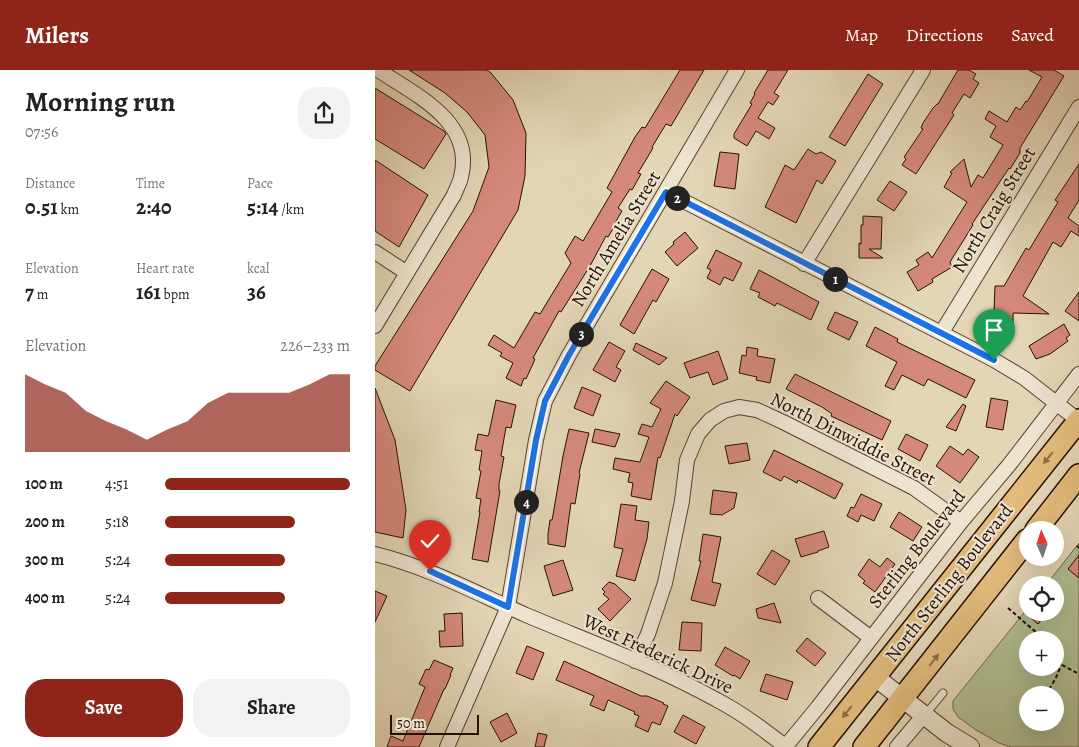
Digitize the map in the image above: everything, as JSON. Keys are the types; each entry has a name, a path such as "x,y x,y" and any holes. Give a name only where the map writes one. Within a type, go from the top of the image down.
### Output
{"main road":[{"name":"North Sterling Boulevard","path":"819,747 1079,421"},
{"name":"North Sterling Boulevard","path":"1043,521 1079,475"},
{"name":"North Sterling Boulevard","path":"864,747 1019,550"}],"street":[{"path":"375,326 454,195 461,178 463,162 460,144 454,129 446,118 436,108 378,70"},
{"name":"North Amelia Street","path":"447,747 508,607 536,440 545,401 569,355 737,70"},
{"path":"804,264 923,70"},
{"name":"North Craig Street","path":"942,332 1079,108"},
{"path":"666,192 804,264 942,332 1024,378 1079,421"},
{"path":"375,252 407,273"},
{"name":"Sterling Boulevard","path":"785,747 1079,374"},
{"name":"North Dinwiddie Street","path":"635,661 648,634 665,583 679,516 687,460 698,434 710,420 724,410 739,407 757,410 783,422 914,488 961,522"},
{"name":"West Frederick Drive","path":"375,554 400,560 430,571 508,607 635,661 718,700 752,722 785,747"},
{"path":"818,598 871,638"},
{"path":"875,677 947,733 970,747"},
{"path":"897,747 924,715"}],"lane":[{"path":"924,715 943,693"}],"path":[{"path":"1009,608 1035,631"},
{"path":"1064,666 1079,674"}],"green space":[{"path":"1079,543 1079,747 1011,747 999,743 958,717 953,709 953,701 1019,619 1019,621 1064,621 1064,576 1053,576 1061,566 1064,566 1064,562"}],"building":[{"path":"409,70 487,70 513,100 526,133 525,176 518,210 410,391 375,370 375,366 473,211 489,167 485,135 467,112 445,93"},
{"path":"680,70 704,70 671,126 666,124 652,147 638,173 641,174 632,190 630,189 618,208 622,211 617,222 608,237 606,236 590,266 561,312 559,311 533,358 535,359 526,379 524,378 521,386 506,378 513,363 500,356 502,353 488,345 494,335 514,348 535,312 540,314 571,263 565,253 575,236 583,241 612,192 607,188 635,137 642,127 645,128"},
{"path":"768,70 788,70 774,93 779,96 773,105 768,102 758,118 775,128 769,139 756,131 747,146 734,138 734,134 752,104 750,103 754,93"},
{"path":"958,70 969,70 976,74 973,79 979,83 970,98 964,94 952,113 954,115 916,174 902,165 906,159 904,157 923,129 921,128 923,123 938,104"},
{"path":"1029,70 1054,70 1064,76 1020,148 1020,153 972,224 950,262 952,267 932,279 933,282 918,291 907,272 919,265 916,260 928,252 932,258 967,202 944,187 952,173 950,172 964,159 971,187 978,175 983,178 1003,145 990,137 996,126 985,119 989,111 1007,122 1016,107 1020,110 1042,77"},
{"path":"868,74 883,84 845,146 829,137"},
{"path":"375,88 446,134 424,169 375,139"},
{"path":"808,149 816,154 821,152 836,161 822,184 817,180 796,223 765,207 785,165 794,170"},
{"path":"720,152 739,154 735,189 714,186"},
{"path":"375,160 428,195 399,247 375,231"},
{"path":"1079,164 1079,200 1068,218 1079,226 1079,236 1071,231 1061,247 1053,242 1023,296 1049,314 1013,313 1013,327 992,327 995,286 1004,286 1026,248 1029,250 1058,202 1055,200"},
{"path":"890,181 907,192 894,211 877,200"},
{"path":"863,216 882,217 881,249 869,249 883,258 859,258"},
{"path":"685,232 698,248 677,266 665,252"},
{"path":"716,250 742,263 733,281 724,277 720,285 707,278 711,270 707,268"},
{"path":"652,269 669,279 656,302 653,300 634,334 620,325"},
{"path":"759,270 819,302 811,320 777,303 775,306 758,297 760,293 750,289"},
{"path":"1079,292 1079,321 1065,311"},
{"path":"835,312 858,322 849,340 827,329"},
{"path":"1064,324 1070,335 1066,338 1068,341 1050,354 1036,359 1029,346"},
{"path":"875,327 898,339 897,342 975,380 966,398 928,379 924,386 902,375 894,390 885,386 897,362 866,346"},
{"path":"609,342 625,351 616,367 621,370 615,382 593,370"},
{"path":"636,343 667,358 659,365 633,350"},
{"path":"747,347 758,349 757,356 775,359 770,383 756,380 757,377 739,373 742,355 746,356"},
{"path":"718,351 728,379 713,385 708,372 690,378 684,363"},
{"path":"795,374 891,421 882,440 831,416 832,414 822,407 786,389"},
{"path":"666,381 690,397 677,416 675,414 660,458 658,457 651,500 631,496 633,483 628,482 630,473 613,469 615,458 640,462 649,437 638,434 642,424 652,427 661,409 650,403"},
{"path":"582,387 601,395 593,416 574,408"},
{"path":"375,388 395,440 406,510 403,538 375,532"},
{"path":"991,398 1008,401 1003,430 986,427"},
{"path":"496,400 516,405 511,428 506,427 501,456 504,457 499,484 500,491 488,562 472,559 481,499 476,498 481,471 479,470 482,451 475,450 478,434 488,436"},
{"path":"963,404 966,406 956,431 946,427"},
{"path":"569,429 589,433 579,473 575,504 571,503 565,547 548,544 548,534"},
{"path":"595,429 620,434 615,447 592,442"},
{"path":"906,434 928,445 920,461 898,449"},
{"path":"747,443 750,460 729,464 725,446"},
{"path":"950,446 963,455 968,449 979,457 960,483 936,466"},
{"path":"774,450 843,484 835,499 798,480 797,483 784,476 781,481 763,472"},
{"path":"713,490 737,493 734,508 722,515 710,514"},
{"path":"861,494 882,504 874,521 861,515 858,522 847,516 851,507 854,508"},
{"path":"621,504 637,506 635,520 649,522 647,539 635,581 616,576 623,549 614,547"},
{"path":"899,512 922,527 913,541 890,527"},
{"path":"824,531 829,547 801,557 795,539"},
{"path":"703,534 721,537 712,582 721,584 715,606 691,600 701,561 699,561"},
{"path":"772,550 790,561 775,585 757,574"},
{"path":"1079,555 1079,578 1068,569"},
{"path":"887,558 895,564 875,592 863,583 865,581 858,575 869,559 880,567"},
{"path":"563,560 573,590 553,596 544,566"},
{"path":"609,582 615,584 631,599 610,621 598,609 609,599 603,594 605,592 602,589"},
{"path":"375,591 387,596 375,622"},
{"path":"774,603 781,623 758,618 756,609"},
{"path":"462,613 463,646 440,647 439,631 445,631 444,614"},
{"path":"682,622 702,623 701,651 679,650"},
{"path":"807,638 826,653 815,666 796,651"},
{"path":"527,646 544,653 533,680 516,673"},
{"path":"725,647 750,661 740,679 715,665"},
{"path":"434,660 453,668 419,747 387,747 391,736 403,741 425,687 419,684 426,669 429,670"},
{"path":"564,661 641,696 647,696 664,703 668,706 660,725 652,722 648,732 635,726 639,716 634,714 635,712 608,700 604,711 590,705 594,696 556,680"},
{"path":"766,674 793,682 787,700 760,691"},
{"path":"507,713 517,733 501,742 490,722"},
{"path":"683,715 705,727 696,744 674,732"},
{"path":"538,733 547,735 544,747 535,747"}],"route":[{"path":"430,571 508,607 536,440 545,401 569,355 666,192 994,360"}]}
